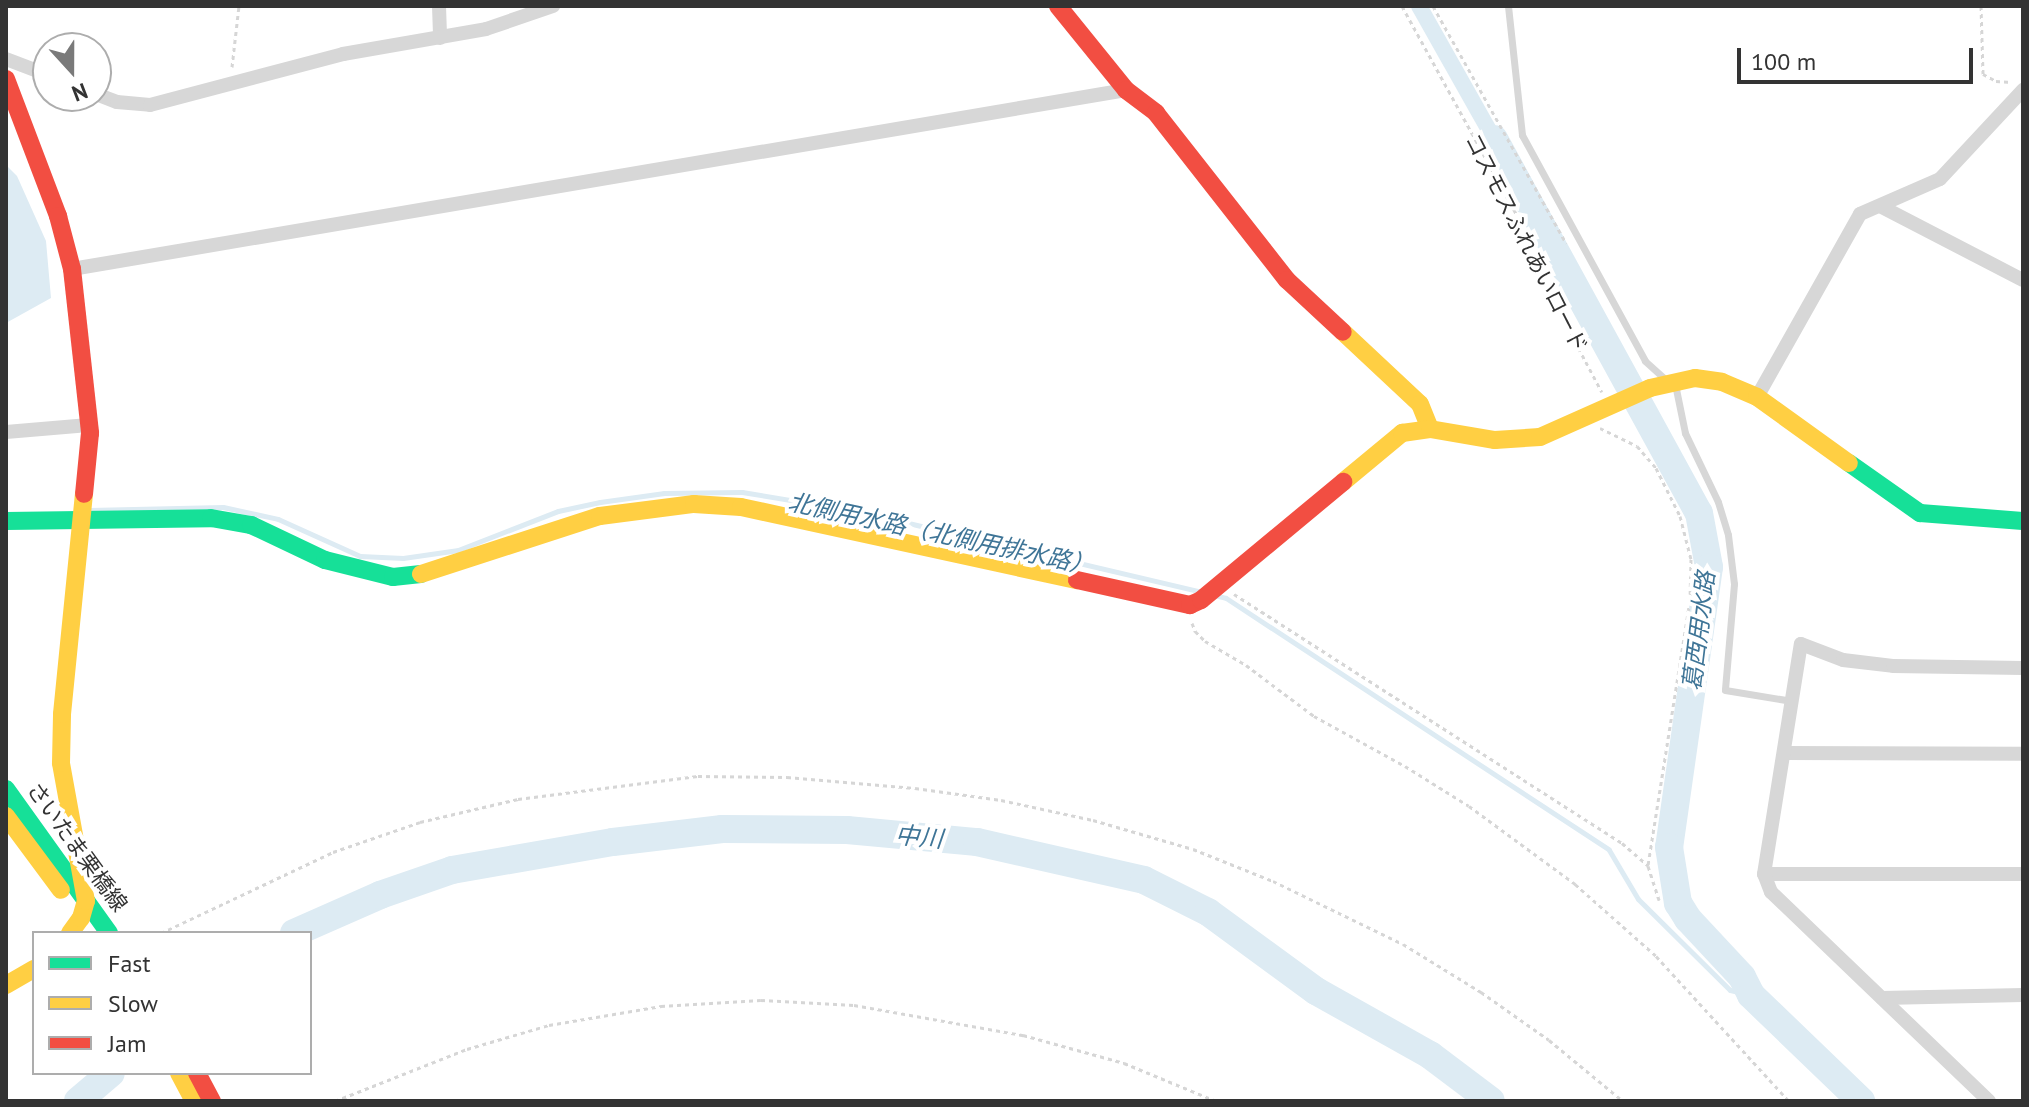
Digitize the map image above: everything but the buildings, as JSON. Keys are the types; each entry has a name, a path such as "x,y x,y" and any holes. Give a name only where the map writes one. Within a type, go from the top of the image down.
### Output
{"street":[{"path":"439,6 440,38"},
{"path":"112,100 150,105 343,54 486,29 553,6"},
{"path":"1058,6 1126,90 1156,113 1287,280 1420,404 1430,429"},
{"path":"6,59 32,69"},
{"path":"6,79 58,216 72,269 89,425 62,714 61,763 82,921"},
{"path":"72,269 1126,90"},
{"path":"1757,397 1860,214 1940,179 2023,90"},
{"path":"1880,206 2023,280"},
{"path":"6,521 81,512 211,518 251,525 325,560 393,577 429,573 600,516 694,504 741,507 1206,594 1392,439 1430,429 1495,440 1523,440 1591,415 1610,400 1669,382 1695,378 1722,382 1757,397 1920,513 1944,518 2023,521"},
{"path":"6,432 89,425"},
{"path":"1989,1101 1771,892 1764,874 1801,644 1843,660 1893,666 2023,668"},
{"path":"1784,753 2023,754"},
{"name":"さいたま栗橋線","path":"6,789 82,921"},
{"name":"さいたま栗橋線","path":"6,816 82,921 104,931"},
{"path":"1764,874 2023,874"},
{"path":"6,985 32,970"},
{"path":"1882,998 2023,995"},
{"path":"186,1075 194,1101"},
{"path":"186,1075 212,1101"}],"lane":[{"path":"1508,6 1522,135 1645,361 1657,375 1669,382 1680,400 1685,433 1718,502 1728,535 1734,584 1725,690 1792,701"}],"path":[{"path":"230,82 239,6"},
{"name":"コスモスふれあいロード","path":"1402,6 1529,237 1537,270 1610,400"},
{"path":"1433,6 1570,249"},
{"path":"1981,6 1983,74 1996,81 2023,83"},
{"path":"1591,415 1604,430 1642,450 1656,468 1680,516 1691,559 1684,648 1648,866 1659,900"},
{"path":"1648,866 1622,843 1206,594 1195,631 1205,641 1246,665 1332,728 1405,766 1469,806 1575,884 1656,956 1789,1101"},
{"path":"165,931 333,852 420,822 518,799 698,776 787,777 915,788 1001,800 1093,820 1193,849 1273,881 1403,944 1481,992 1549,1040 1623,1101"},
{"path":"335,1101 467,1049 549,1025 661,1006 761,1000 854,1005 1023,1035 1124,1063 1216,1101"}],"shaded area":[{"path":"6,165 17,176 46,241 51,298 6,323"}],"waterway":[{"path":"1419,6 1494,139"},
{"name":"葛西用水路","path":"1494,139 1699,513 1709,567 1669,847 1678,903 1688,919 1742,977 1751,995 1861,1101"},
{"name":"北側用水路（北側用排水路）","path":"89,510 223,507 278,519 360,556 403,558 458,550 558,511 600,502 664,493 742,492 857,511 1201,592"},
{"name":"北側用水路（北側用排水路）","path":"1214,595 1226,598 1609,850 1638,899 1730,990 1751,995"},
{"name":"中川","path":"299,931 380,895 452,870 613,842 722,829 847,830 977,842 1144,880 1208,912 1316,991 1430,1055 1491,1101"},
{"name":"中川","path":"78,1101 109,1075"}],"traffic: fast":[{"path":"1849,463 1920,513 2023,521"},
{"path":"6,521 211,518 251,525 325,560 393,577 421,574"},
{"path":"6,789 108,931"}],"traffic: slow":[{"path":"1343,332 1420,404 1430,429"},
{"path":"1343,482 1402,433 1430,429 1495,440 1540,437 1650,388 1695,378 1722,382 1757,397 1849,463"},
{"path":"71,931 81,918 86,901 61,763 62,714 84,494"},
{"path":"421,574 600,516 694,504 741,507 1077,580"},
{"path":"6,816 61,890"},
{"path":"6,985 32,970"},
{"path":"180,1075 194,1101"}],"traffic: jam":[{"path":"1058,6 1126,90 1156,113 1287,280 1343,332"},
{"path":"6,79 58,216 72,269 90,433 84,494"},
{"path":"1077,580 1190,605 1201,600 1343,482"},
{"path":"198,1075 212,1101"}]}
